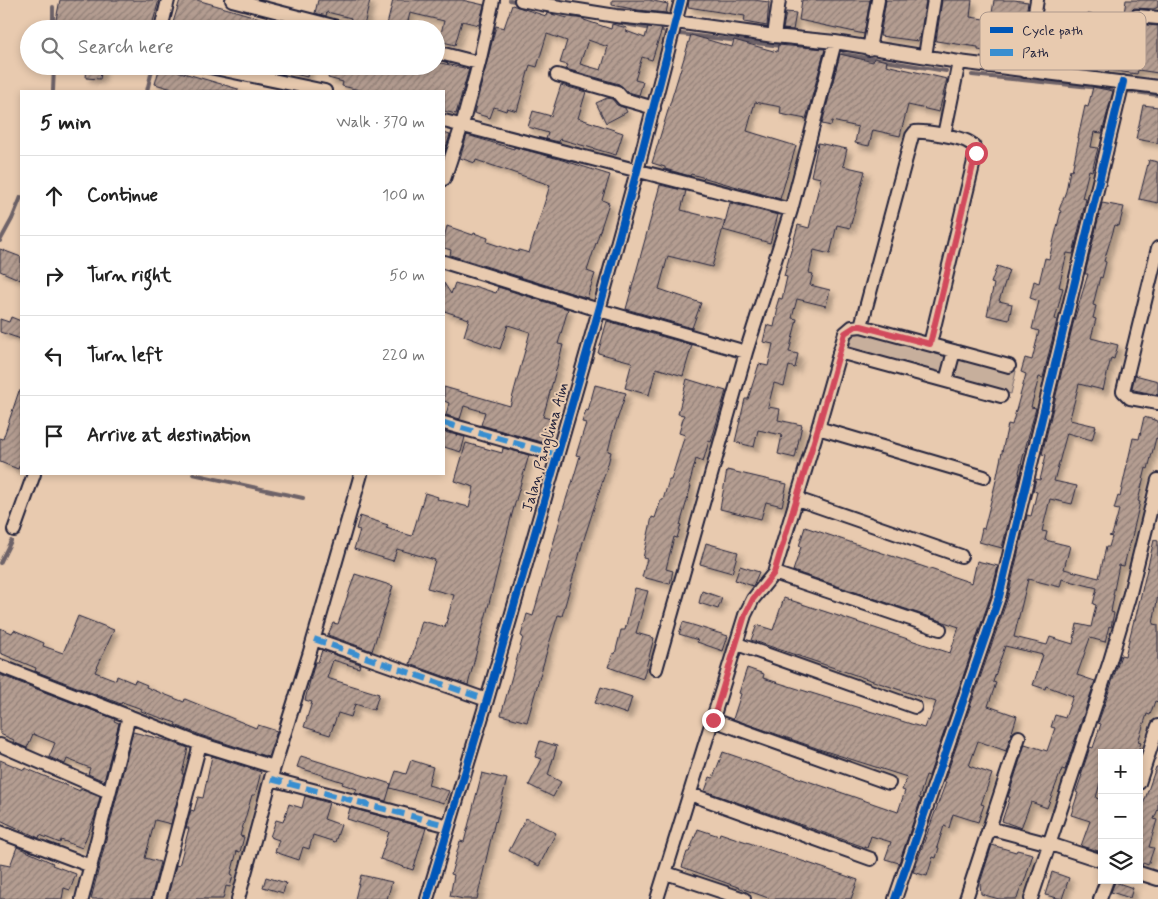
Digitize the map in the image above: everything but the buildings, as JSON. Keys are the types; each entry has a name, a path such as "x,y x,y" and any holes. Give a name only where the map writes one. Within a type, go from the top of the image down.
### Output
{"street":[{"path":"163,20 168,0"},
{"path":"232,0 310,20"},
{"path":"445,176 462,125 479,63 493,0"},
{"path":"521,0 616,16 835,42 869,49 980,65"},
{"name":"Jalan Panglima Aim","path":"428,899 599,310 654,108 681,0"},
{"path":"774,36 780,0"},
{"path":"869,49 878,0"},
{"path":"925,56 934,0"},
{"path":"656,669 746,352 790,210 835,42"},
{"path":"445,54 479,63"},
{"path":"944,135 959,62"},
{"path":"1018,70 1158,86"},
{"path":"248,75 320,90"},
{"path":"557,75 617,92 623,99 654,108"},
{"path":"895,899 1000,597 1122,82"},
{"path":"445,121 790,210"},
{"path":"861,326 912,136 915,132 921,131 944,135 970,142 974,146 976,153 930,344"},
{"path":"1158,248 1122,391 1130,398 1158,403"},
{"path":"445,262 599,310 746,352"},
{"path":"658,899 745,615 753,599 774,573 845,333 856,326 861,326 1009,366"},
{"path":"946,382 954,351"},
{"path":"839,352 1001,396"},
{"path":"445,423 557,455"},
{"path":"818,428 984,477"},
{"path":"14,530 34,475"},
{"path":"238,899 272,773 314,639 362,475"},
{"path":"1031,899 1129,597 1158,480"},
{"path":"797,499 961,556"},
{"path":"774,573 940,629"},
{"path":"314,639 487,700"},
{"path":"737,644 915,707"},
{"path":"0,666 272,773 449,826"},
{"path":"82,899 128,716"},
{"path":"713,720 890,783"},
{"path":"1143,771 1158,726"},
{"path":"966,899 1019,737"},
{"path":"159,899 200,744"},
{"path":"0,745 109,792"},
{"path":"690,794 871,859"},
{"path":"989,828 1050,844 1098,860"},
{"path":"0,832 91,866"},
{"path":"666,873 744,899"},
{"path":"1143,874 1158,878"},
{"path":"1100,899 1106,884"}],"shaded area":[{"path":"854,330 1016,371 1011,394 848,352"}],"waterway":[{"path":"510,0 518,2"},
{"path":"53,7 53,20"},
{"path":"615,22 662,31"},
{"path":"680,34 781,46"},
{"path":"843,54 946,71"},
{"path":"53,90 54,75"},
{"path":"147,90 151,75"},
{"path":"972,75 1110,89"},
{"path":"1127,91 1158,95"},
{"path":"0,241 20,199"},
{"path":"198,475 303,498"},
{"path":"0,563 11,541"}],"marked path":[{"path":"445,423 557,455"},
{"path":"314,639 487,700"},
{"path":"271,779 449,826"}],"cycle path":[{"path":"427,899 487,700 599,310 681,0"},
{"path":"895,899 999,597 1123,82"}],"route":[{"path":"713,720 745,615 753,599 774,573 845,333 852,327 861,326 930,344 976,153"}]}
